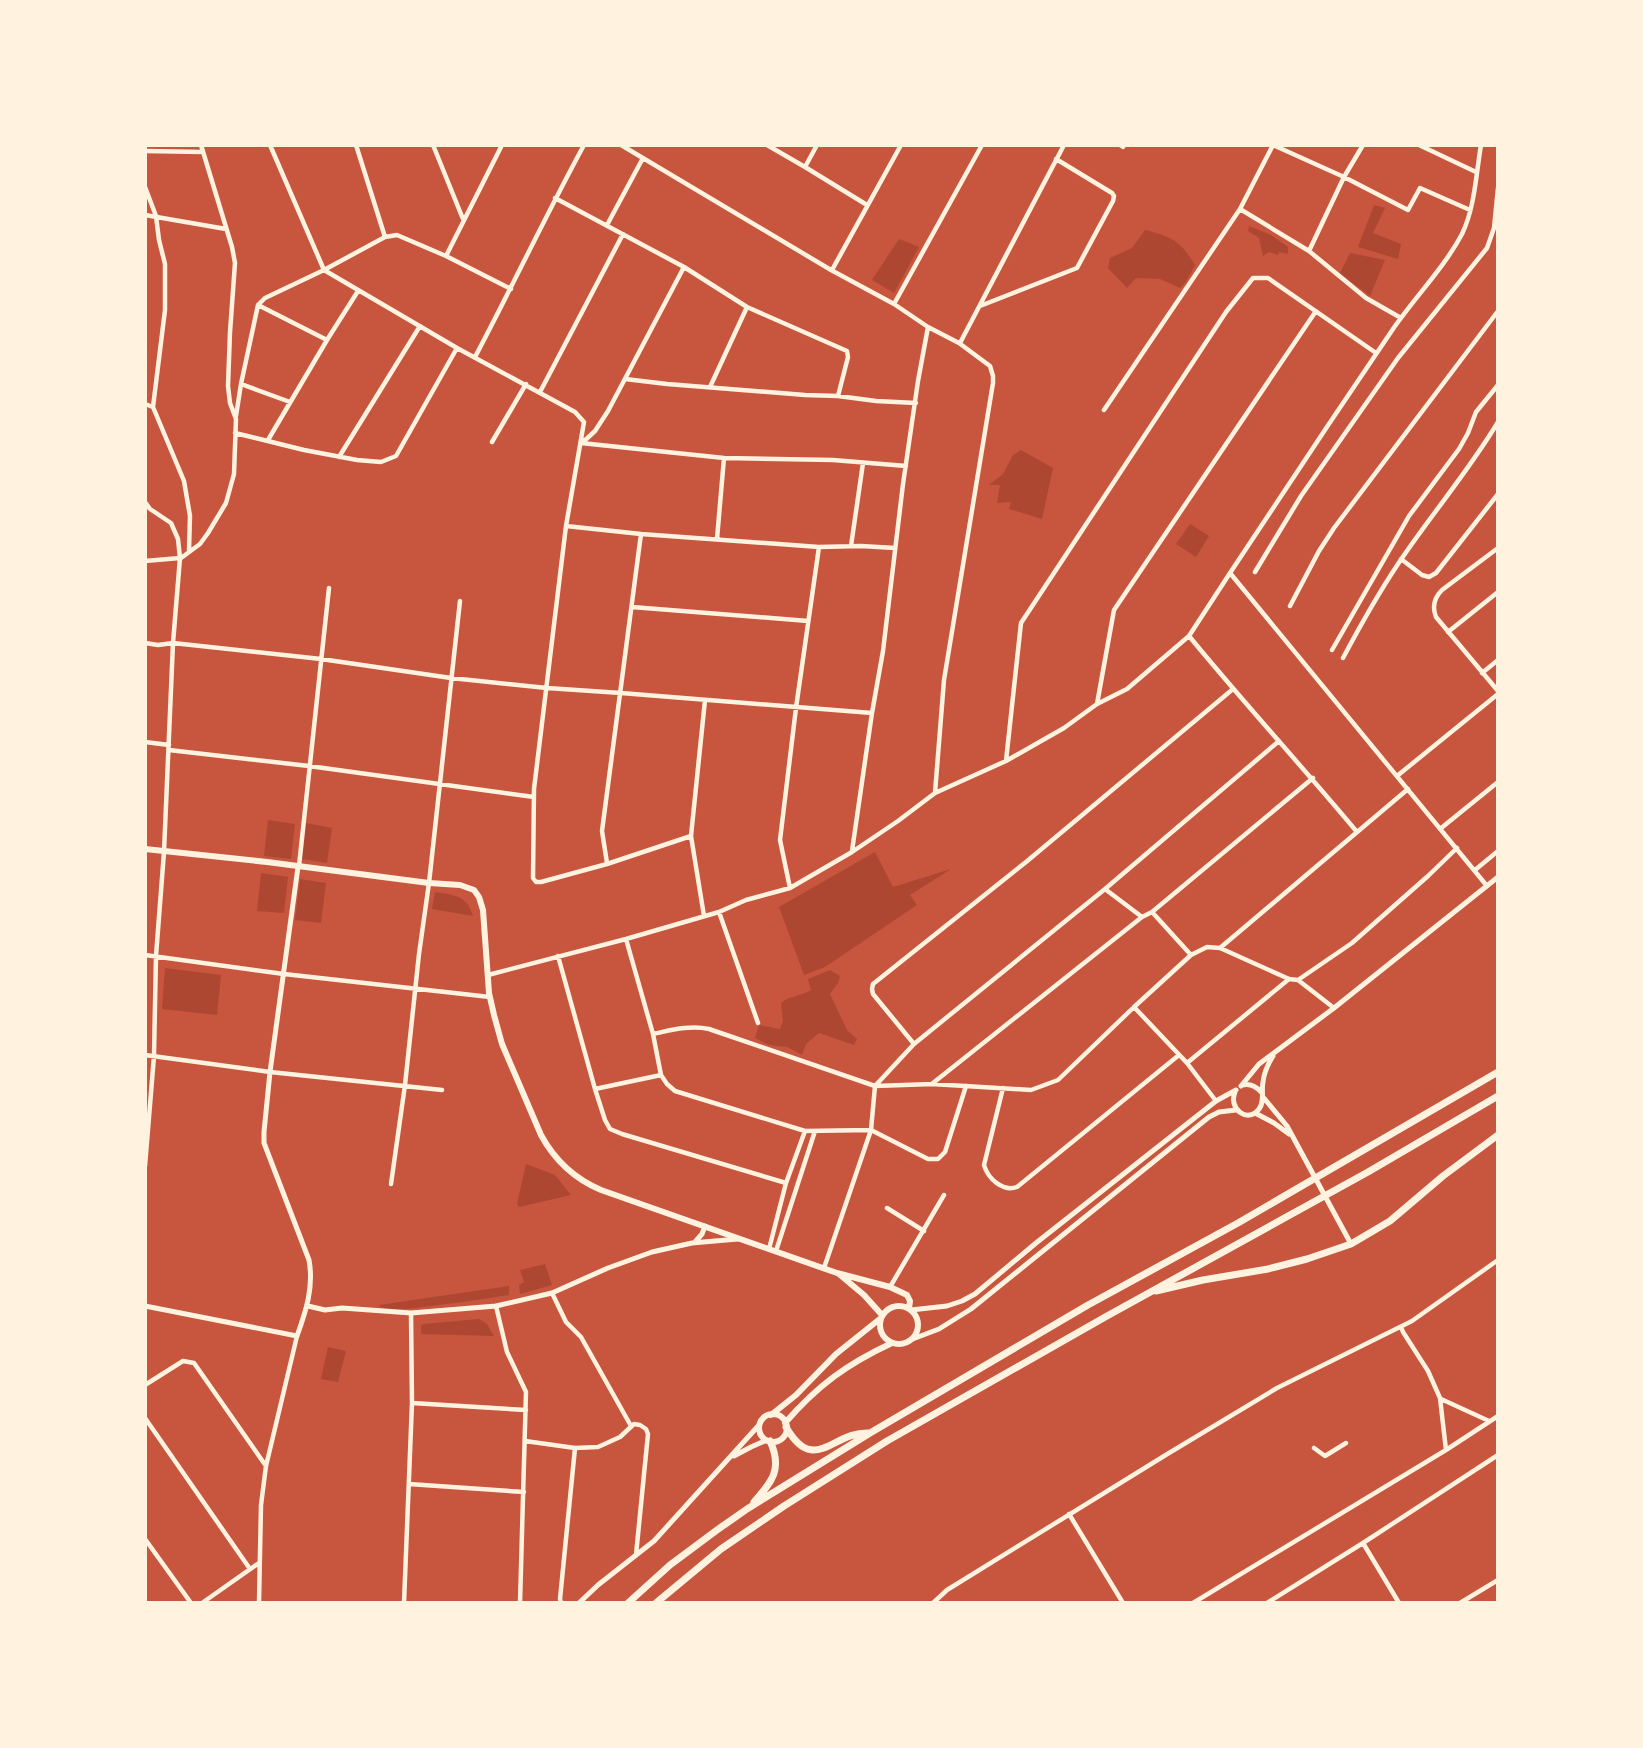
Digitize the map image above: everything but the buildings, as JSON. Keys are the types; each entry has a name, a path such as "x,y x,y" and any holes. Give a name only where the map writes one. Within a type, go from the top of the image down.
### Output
{"highway":[{"path":"628,1603 670,1565 747,1509 870,1433 1088,1305 1247,1218 1498,1072"},
{"path":"656,1603 721,1549 899,1434 1368,1172 1498,1096"},
{"path":"1148,1293 1268,1269 1351,1244 1390,1221 1443,1176 1498,1135"},
{"path":"786,1425 798,1444 809,1450 856,1434 870,1433"},
{"path":"747,1509 764,1492 774,1476 776,1456 769,1441"}],"main road":[{"path":"145,849 468,887 474,890 483,910 490,997 502,1044 547,1147 576,1177 601,1191 837,1273 890,1287 907,1295 918,1325 915,1336 898,1344 887,1340 880,1330 882,1317 864,1295 837,1273"},
{"path":"771,1415 779,1416 786,1425 786,1431 778,1441 769,1441 760,1433 759,1425 763,1418 771,1415 796,1395 836,1354 886,1311 897,1306 910,1309"},
{"path":"786,1425 809,1396 830,1379 866,1355 892,1343"}],"street":[{"path":"201,145 235,263 228,386 236,419"},
{"path":"270,145 324,270 457,348 575,412 584,422 566,526 534,797 533,878 541,882 607,864 691,836"},
{"path":"356,145 385,237"},
{"path":"433,145 464,220"},
{"path":"446,256 502,145"},
{"path":"475,357 584,145"},
{"path":"621,145 831,270 894,304 928,327 960,343 989,366 993,376 944,680 935,793"},
{"path":"766,145 867,205"},
{"path":"805,167 817,145"},
{"path":"831,270 901,145"},
{"path":"894,304 982,145"},
{"path":"960,343 1064,145"},
{"path":"1104,410 1240,209 1273,145 1408,210 1420,188 1470,210"},
{"path":"1309,251 1344,177 1363,145"},
{"path":"1419,145 1476,172"},
{"path":"488,975 626,939 790,888 852,852 935,793 1006,761 1064,728 1097,704 1127,689 1189,636 1315,442 1449,254 1462,232 1470,210 1481,145"},
{"path":"145,150 203,152"},
{"path":"607,225 643,158"},
{"path":"980,306 1077,268 1113,201 1112,193 1055,159"},
{"path":"145,187 156,216 165,264 166,310 153,407 184,481 190,516 189,551"},
{"path":"1255,572 1301,496 1398,358 1487,248 1494,228 1498,188"},
{"path":"555,198 684,267 747,307 846,351 848,357 838,396"},
{"path":"1240,209 1309,251 1366,298 1401,318"},
{"path":"145,215 226,229"},
{"path":"540,392 624,234"},
{"path":"145,561 180,558 200,544 226,503 234,474 236,419 241,384 258,305 265,298 385,237 397,235 511,289"},
{"path":"581,443 595,431 608,411 684,267"},
{"path":"1006,761 1021,623 1226,312 1253,278 1268,278 1376,353"},
{"path":"268,440 358,291"},
{"path":"258,305 327,340"},
{"path":"710,387 747,307"},
{"path":"1097,704 1114,610 1316,311"},
{"path":"1290,606 1334,528 1498,311"},
{"path":"338,457 420,326"},
{"path":"852,852 928,327"},
{"path":"235,433 338,457 381,462 396,456 457,348"},
{"path":"625,379 916,403"},
{"path":"241,384 290,402"},
{"path":"492,442 526,384"},
{"path":"1332,650 1409,516 1459,449 1476,412 1498,385"},
{"path":"145,404 153,407"},
{"path":"1343,658 1401,559 1482,449 1498,422"},
{"path":"581,443 724,458 906,466"},
{"path":"717,539 724,458"},
{"path":"851,546 863,463"},
{"path":"1401,559 1422,575 1429,577 1436,572 1498,494"},
{"path":"145,502 150,509 171,523 178,539 180,558 156,956 154,1056 145,1166"},
{"path":"566,526 819,547 895,548"},
{"path":"607,864 602,831 641,534"},
{"path":"790,888 780,840 819,547"},
{"path":"1397,776 1498,692 1434,613 1436,597 1442,590 1498,548"},
{"path":"1230,573 1488,886"},
{"path":"258,1603 261,1505 266,1466 297,1336 308,1306 311,1271 264,1143 264,1132 299,867 329,588"},
{"path":"1448,632 1498,592"},
{"path":"391,1184 429,883 460,601"},
{"path":"632,607 808,621"},
{"path":"1189,636 1357,832"},
{"path":"145,643 173,643 321,659 451,678 547,688 872,713"},
{"path":"1482,673 1498,660"},
{"path":"914,1044 873,994 873,984 1026,862 1233,690"},
{"path":"704,916 691,836 705,700"},
{"path":"824,1268 871,1130 875,1086 914,1044 1105,889 1279,741"},
{"path":"145,742 169,748 310,763 440,785 534,797"},
{"path":"932,1084 1142,917 1152,912 1313,779"},
{"path":"1440,829 1498,782"},
{"path":"1220,948 1408,789"},
{"path":"1298,980 1352,943 1457,848"},
{"path":"1475,870 1498,851"},
{"path":"1236,1110 1232,1100 1252,1070 1498,877"},
{"path":"1105,889 1142,917"},
{"path":"719,912 758,1023"},
{"path":"1152,912 1191,955"},
{"path":"626,939 653,1034 661,1075 675,1091 805,1131 871,1130 929,1159 938,1159 945,1152 967,1086"},
{"path":"653,1034 684,1028 709,1028 875,1086 932,1084 1031,1090 1058,1080 1191,955 1207,947 1220,948 1289,979 1298,980 1334,1008"},
{"path":"145,955 490,997"},
{"path":"558,956 594,1089 610,1129 786,1183"},
{"path":"1187,1063 1289,979"},
{"path":"1134,1007 1187,1063 1216,1101"},
{"path":"910,1340 948,1325 971,1309 1209,1117 1225,1110 1236,1110 1248,1115 1255,1113 1262,1104 1267,1068 1274,1053"},
{"path":"145,1055 270,1072 442,1090"},
{"path":"1003,1088 984,1165 985,1170 1007,1189 1017,1186 1179,1055"},
{"path":"594,1089 661,1075"},
{"path":"910,1309 947,1306 975,1294 1216,1101 1250,1084 1258,1088 1287,1126 1351,1244"},
{"path":"1255,1113 1292,1136"},
{"path":"772,1250 786,1183 805,1131"},
{"path":"772,1250 815,1131"},
{"path":"890,1287 944,1195"},
{"path":"887,1208 924,1231"},
{"path":"692,1244 702,1234 705,1226"},
{"path":"308,1306 325,1310 342,1308 411,1313 495,1306 552,1293 652,1252 741,1238"},
{"path":"933,1603 947,1590 1277,1388 1401,1327 1498,1260"},
{"path":"552,1293 566,1322 582,1337 631,1426"},
{"path":"145,1306 297,1336"},
{"path":"495,1306 506,1352 526,1392 520,1603"},
{"path":"404,1603 412,1403 411,1313"},
{"path":"1401,1327 1428,1371 1440,1398 1446,1450"},
{"path":"145,1385 183,1361 194,1363 266,1466"},
{"path":"1440,1398 1489,1421"},
{"path":"412,1403 526,1410"},
{"path":"1193,1603 1498,1416"},
{"path":"145,1418 250,1569"},
{"path":"525,1441 575,1448 598,1447 620,1437 634,1424 646,1429 648,1434 636,1555"},
{"path":"579,1603 668,1527 759,1425"},
{"path":"729,1460 751,1447 769,1441"},
{"path":"1314,1448 1325,1456 1346,1443"},
{"path":"561,1603 575,1448"},
{"path":"1267,1603 1498,1455"},
{"path":"409,1484 524,1492"},
{"path":"1069,1514 1124,1603"},
{"path":"145,1539 191,1603"},
{"path":"1363,1543 1399,1603"},
{"path":"202,1603 260,1562"},
{"path":"1460,1603 1498,1580"},
{"path":"1471,1603 1473,1594"}],"shaded area":[{"path":"1374,205 1385,208 1373,233 1401,244 1398,259 1358,247"},
{"path":"1249,226 1271,235 1288,247 1288,254 1269,252 1263,256 1259,238 1248,231"},
{"path":"1145,230 1174,241 1185,250 1195,265 1180,288 1160,279 1136,278 1127,288 1108,268 1110,258 1132,248"},
{"path":"899,239 919,247 894,293 872,280"},
{"path":"1350,253 1385,260 1370,296 1340,273"},
{"path":"1021,450 1053,468 1042,519 1009,509 1011,502 997,503 1000,485 989,485 1003,474 1013,455"},
{"path":"1190,524 1209,536 1196,557 1176,544"},
{"path":"268,820 295,824 291,859 264,856"},
{"path":"306,823 332,828 327,863 302,859"},
{"path":"875,852 893,887 951,869 910,895 917,905 825,967 804,975 779,907"},
{"path":"261,873 288,877 284,913 257,911"},
{"path":"300,879 326,883 321,923 295,920"},
{"path":"435,892 454,895 463,900 473,916 432,909"},
{"path":"165,968 221,975 217,1015 162,1009"},
{"path":"830,970 840,976 830,994 847,1030 857,1039 854,1045 819,1033 806,1044 802,1055 787,1047 769,1045 755,1038 759,1025 780,1029 783,1021 781,1003 811,990 808,979"},
{"path":"526,1164 555,1175 571,1195 519,1207 517,1204"},
{"path":"545,1264 552,1285 520,1294 519,1285 524,1282 520,1270"},
{"path":"509,1286 509,1295 470,1301 405,1309 379,1305"},
{"path":"479,1319 487,1324 494,1336 421,1334 423,1324"},
{"path":"328,1347 346,1351 338,1382 321,1379"}]}
